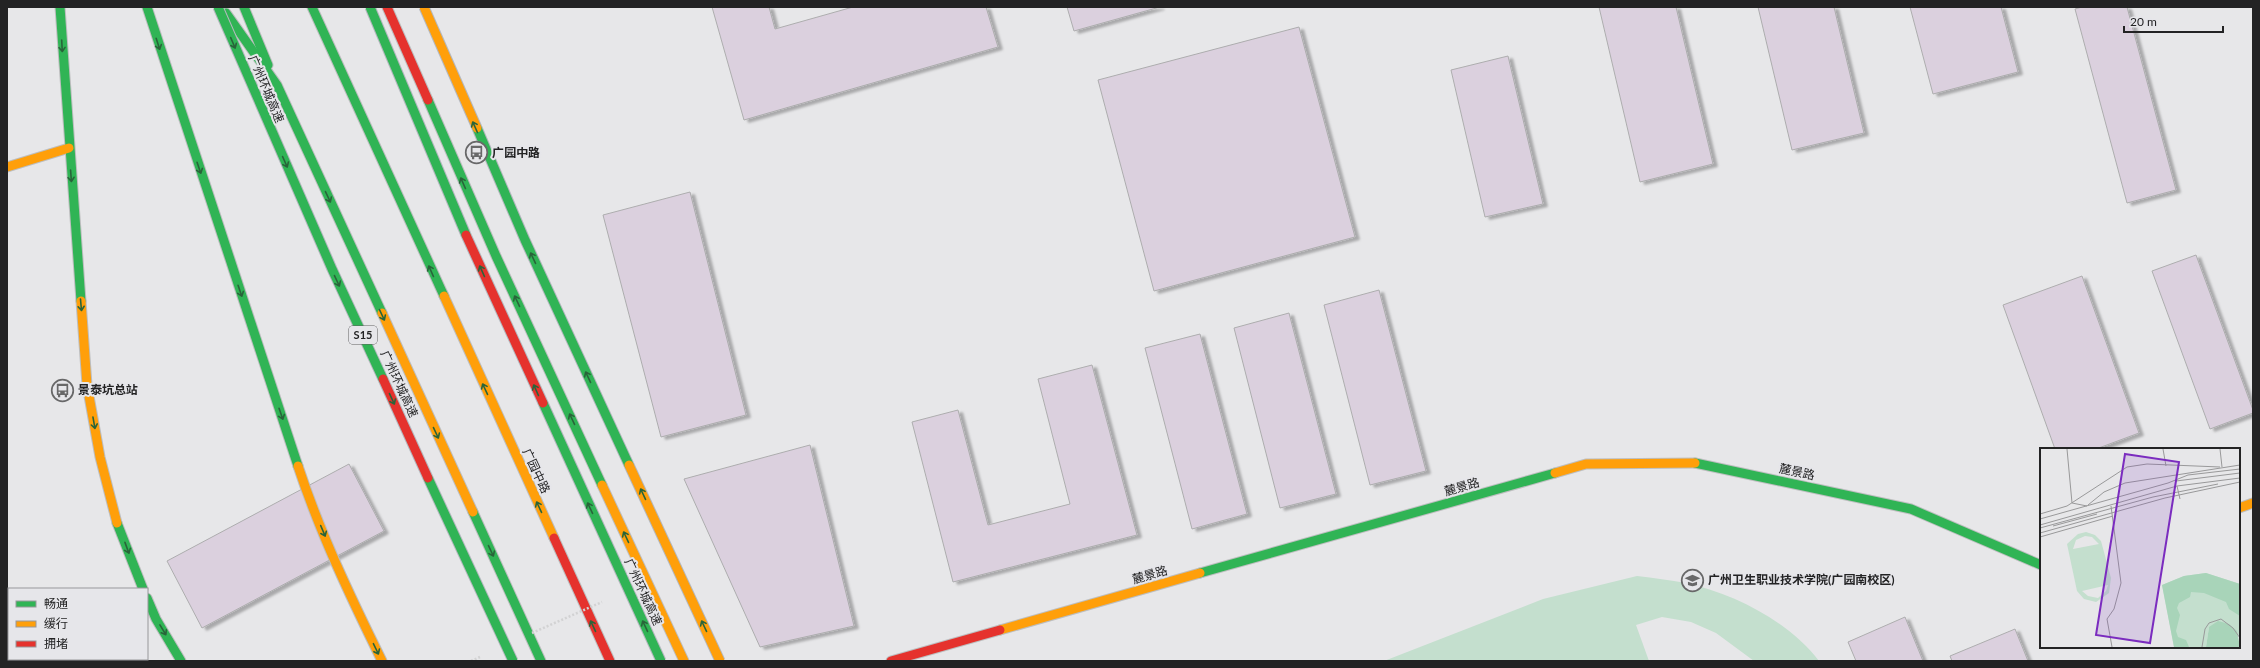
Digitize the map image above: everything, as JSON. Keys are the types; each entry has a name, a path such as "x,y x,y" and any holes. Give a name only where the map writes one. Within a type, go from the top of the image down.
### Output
{"main road":[{"path":"60,7 87,384 100,457 114,513 143,588"},
{"path":"147,7 308,495 358,612 382,661"},
{"name":"广州环城高速","path":"218,7 332,269 513,661"},
{"path":"222,7 277,85"},
{"path":"244,7 277,85 541,661"},
{"name":"广园中路","path":"312,7 610,661"},
{"name":"广州环城高速","path":"370,7 472,249 661,661"},
{"path":"387,7 496,256 684,661"},
{"path":"424,7 525,240 720,661"},
{"path":"7,167 69,148"},
{"name":"麓景路","path":"891,661 1586,464 1689,462 1911,509 2040,566"},
{"path":"2240,508 2253,503"},
{"path":"148,600 156,619 181,661"}],"path":[{"path":"528,635 607,599"},
{"path":"471,661 486,654"}],"green space":[{"path":"1637,576 1686,583 1723,594 1741,602 1759,611 1792,633 1819,661 1754,661 1716,633 1691,622 1662,617 1636,625 1649,661 1384,661 1543,599"}],"building":[{"path":"712,7 769,7 775,29 853,7 986,7 998,47 744,120"},
{"path":"1067,7 1160,7 1074,31"},
{"path":"1599,7 1676,7 1713,164 1640,182"},
{"path":"1758,7 1834,7 1864,133 1792,150"},
{"path":"1910,7 2001,7 2018,72 1933,94"},
{"path":"2082,7 2127,7 2176,190 2127,203 2075,9"},
{"path":"1299,27 1355,237 1154,291 1098,80"},
{"path":"1508,56 1543,204 1485,217 1451,70"},
{"path":"690,192 746,415 661,437 603,215"},
{"path":"2196,255 2253,410 2253,413 2210,429 2152,271"},
{"path":"2082,276 2139,433 2099,448 2055,448 2003,305"},
{"path":"1379,290 1426,471 1370,485 1324,305"},
{"path":"1289,313 1336,494 1280,508 1234,328"},
{"path":"1200,334 1247,514 1192,529 1145,348"},
{"path":"1092,365 1137,535 953,582 912,422 958,410 988,525 1070,504 1038,379"},
{"path":"810,445 854,626 760,647 684,479"},
{"path":"349,464 384,531 202,628 167,561"},
{"path":"1905,617 1923,661 1856,661 1848,642"},
{"path":"2015,629 2028,661 1952,661 1950,656"}],"traffic: fast":[{"path":"60,7 81,301"},
{"path":"147,7 298,466"},
{"path":"218,7 332,269 383,379"},
{"path":"244,7 268,65"},
{"path":"312,7 444,296"},
{"path":"370,7 466,235"},
{"path":"226,13 277,85 382,313"},
{"path":"428,100 496,256 602,485"},
{"path":"477,128 525,240 629,465"},
{"path":"543,403 661,661"},
{"path":"1695,463 1911,509 2040,565"},
{"path":"1200,573 1555,473"},
{"path":"428,478 513,661"},
{"path":"473,512 541,661"},
{"path":"117,523 143,588"},
{"path":"148,600 156,619 181,661"}],"traffic: slow":[{"path":"424,7 477,128"},
{"path":"7,167 69,148"},
{"path":"444,296 554,538"},
{"path":"81,301 87,385 100,457 117,523"},
{"path":"382,313 473,512"},
{"path":"1555,473 1586,464 1695,463"},
{"path":"629,465 720,661"},
{"path":"298,466 326,541 382,661"},
{"path":"602,485 684,661"},
{"path":"2240,508 2253,503"},
{"path":"1000,630 1200,573"}],"traffic: jam":[{"path":"387,7 428,100"},
{"path":"466,235 543,403"},
{"path":"383,379 428,478"},
{"path":"554,538 610,661"},
{"path":"891,661 1000,630"}],"place":[{"name":"广园中路","path":"476,153"},
{"name":"景泰坑总站","path":"62,390"},
{"name":"广州卫生职业技术学院(广园南校区)","path":"1693,580"}]}
